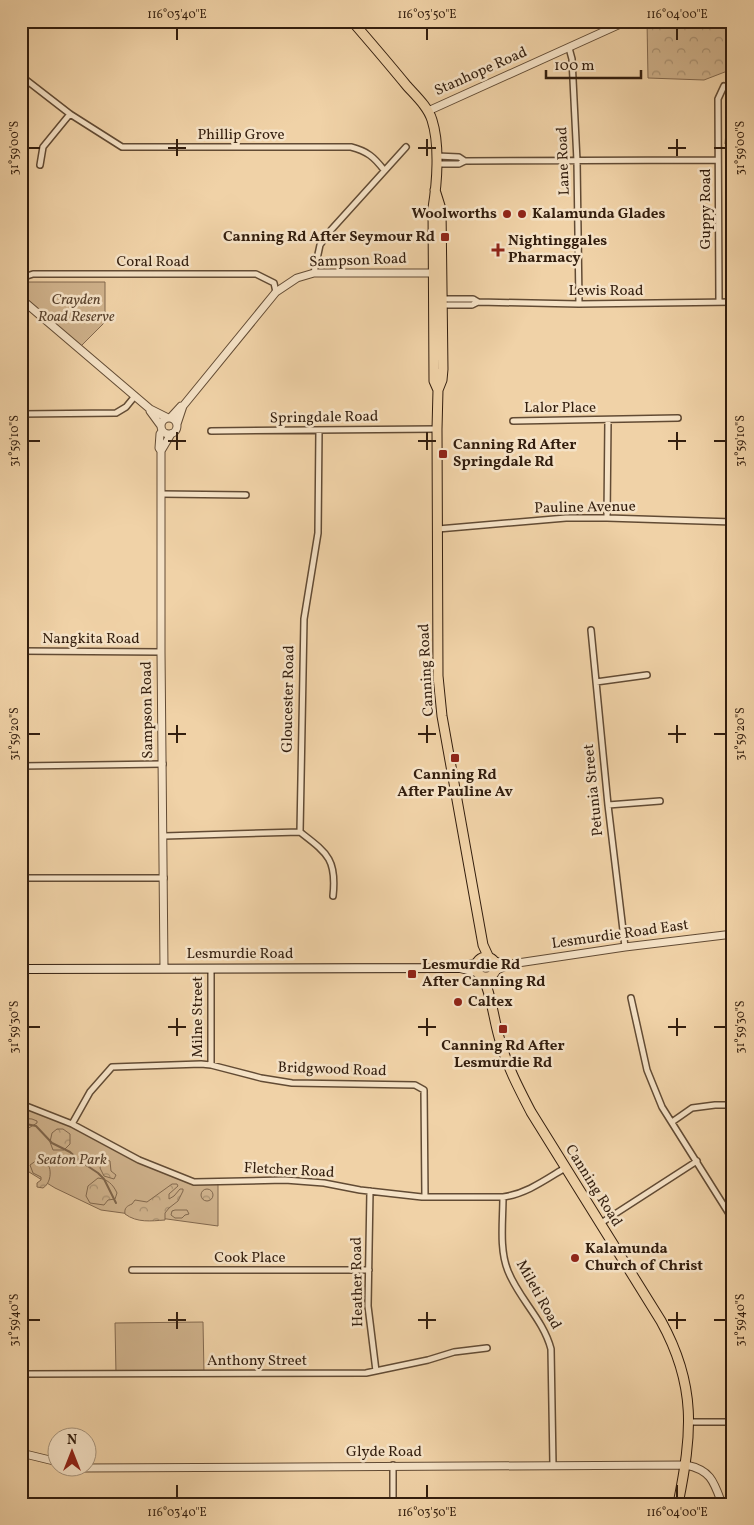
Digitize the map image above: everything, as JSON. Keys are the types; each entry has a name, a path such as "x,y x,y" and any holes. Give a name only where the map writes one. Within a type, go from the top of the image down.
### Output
{"main road":[{"name":"Canning Road","path":"352,21 428,111 434,130 436,190 433,208 437,273 443,303 443,369 442,380 438,390 437,429 438,676 498,1035 512,1076 531,1112 662,1321 672,1342 685,1378 690,1422 686,1465 678,1504"},
{"name":"Canning Road","path":"437,273 434,302 434,381 438,390"},
{"name":"Lesmurdie Road","path":"21,969 486,967"}],"street":[{"name":"Stanhope Road","path":"428,111 627,21"},
{"name":"Lane Road","path":"569,48 572,59 577,160 579,304"},
{"name":"Phillip Grove","path":"21,76 70,114 122,147 351,147 364,151 376,160 384,170"},
{"name":"Guppy Road","path":"719,302 718,99 724,86"},
{"path":"40,165 43,147 70,114"},
{"path":"314,274 320,245 331,230 406,147"},
{"path":"436,160 459,164 465,161 718,160"},
{"name":"Sampson Road","path":"169,418 183,406 276,292 297,278 314,274 437,273"},
{"name":"Coral Road","path":"21,278 32,274 256,274 274,283 276,292"},
{"path":"21,299 150,409 175,420 177,429 171,434 161,451"},
{"name":"Lewis Road","path":"434,302 443,303 473,299 478,302 579,304 733,302"},
{"path":"21,414 109,414 122,411 135,396"},
{"name":"Sampson Road","path":"177,424 183,406"},
{"path":"150,409 167,434 171,434"},
{"path":"162,428 163,421 169,418"},
{"name":"Lalor Place","path":"513,421 678,418"},
{"name":"Lalor Place","path":"607,518 608,420"},
{"name":"Sampson Road","path":"162,428 159,448 161,451 164,968"},
{"name":"Springdale Road","path":"211,431 437,429"},
{"name":"Gloucester Road","path":"300,832 304,619 318,533 319,430"},
{"path":"161,494 246,495"},
{"name":"Pauline Avenue","path":"438,529 566,518 733,522"},
{"name":"Petunia Street","path":"591,630 608,805 625,947"},
{"name":"Nangkita Road","path":"21,651 161,652"},
{"path":"596,682 647,675"},
{"path":"21,766 163,764"},
{"path":"608,805 660,801"},
{"path":"164,836 300,832 324,852 332,864 333,896"},
{"path":"21,878 164,878"},
{"name":"Lesmurdie Road East","path":"486,967 733,934"},
{"name":"Milne Street","path":"211,968 211,1065"},
{"path":"631,998 647,1070 662,1106 733,1220"},
{"name":"Bridgwood Road","path":"72,1124 90,1092 112,1067 179,1064 211,1065 284,1082 415,1085 424,1090 425,1197"},
{"name":"Fletcher Road","path":"21,1104 72,1124 139,1160 194,1182 285,1180 324,1183 370,1191 425,1197 503,1197 515,1196 526,1191 565,1168"},
{"path":"672,1122 692,1108 733,1105"},
{"path":"601,1223 697,1161"},
{"name":"Heather Road","path":"370,1191 368,1306 376,1371"},
{"name":"Mileti Road","path":"503,1197 503,1250 508,1272 546,1334 551,1349 553,1465"},
{"path":"21,1232 23,1234 23,1454 48,1460"},
{"name":"Cook Place","path":"132,1270 369,1270"},
{"name":"Anthony Street","path":"24,1374 366,1373 428,1360 459,1351 487,1348"},
{"path":"690,1422 733,1422"},
{"path":"393,1465 393,1504"},
{"path":"686,1465 699,1468 708,1474 722,1504"},
{"name":"Glyde Road","path":"98,1468 686,1465"}],"green space":[{"path":"647,21 733,21 733,73 730,70 704,80 648,78"},
{"path":"733,103 733,146 725,144 728,108"},
{"name":"Crayden Road Reserve","path":"28,282 105,282 105,322 80,347 21,298"},
{"name":"Seaton Park","path":"21,1104 72,1124 139,1160 194,1182 218,1181 218,1226 101,1210 55,1188 21,1167"},
{"path":"21,1118 32,1119 37,1121 37,1123 21,1130"},
{"path":"57,1129 63,1129 70,1134 70,1144 64,1150 53,1150 50,1142 52,1133"},
{"path":"40,1158 47,1163 50,1172 49,1181 43,1188 37,1187 41,1177 33,1173 30,1165"},
{"path":"102,1160 110,1161 111,1171 116,1175 114,1179 104,1176 100,1168"},
{"path":"98,1178 109,1182 117,1193 115,1199 108,1200 104,1205 90,1203 86,1196 88,1186"},
{"path":"172,1184 177,1184 178,1186 169,1194 169,1199 180,1189 183,1189 183,1191 178,1201 165,1213 165,1220 139,1220 125,1214 126,1207 135,1200 147,1202"},
{"path":"205,1189 209,1189 213,1195 209,1201 205,1201 201,1197 201,1193"},
{"path":"187,1210 189,1214 182,1218 175,1218 171,1215 172,1211"},
{"path":"203,1322 204,1374 116,1374 115,1323"}],"waterway":[{"path":"21,1123 36,1126 52,1143 70,1152 98,1173 104,1179 116,1203"}],"place":[{"name":"Woolworths","path":"507,214"},
{"name":"Kalamunda Glades","path":"522,214"},
{"name":"Canning Rd After Seymour Rd","path":"445,237"},
{"name":"Nightinggales Pharmacy","path":"498,250"},
{"name":"Canning Rd After Springdale Rd","path":"443,454"},
{"name":"Canning Rd After Pauline Av","path":"455,758"},
{"name":"Lesmurdie Rd After Canning Rd","path":"412,974"},
{"name":"Caltex","path":"458,1002"},
{"name":"Canning Rd After Lesmurdie Rd","path":"503,1029"},
{"name":"Kalamunda Church of Christ","path":"575,1258"}]}
